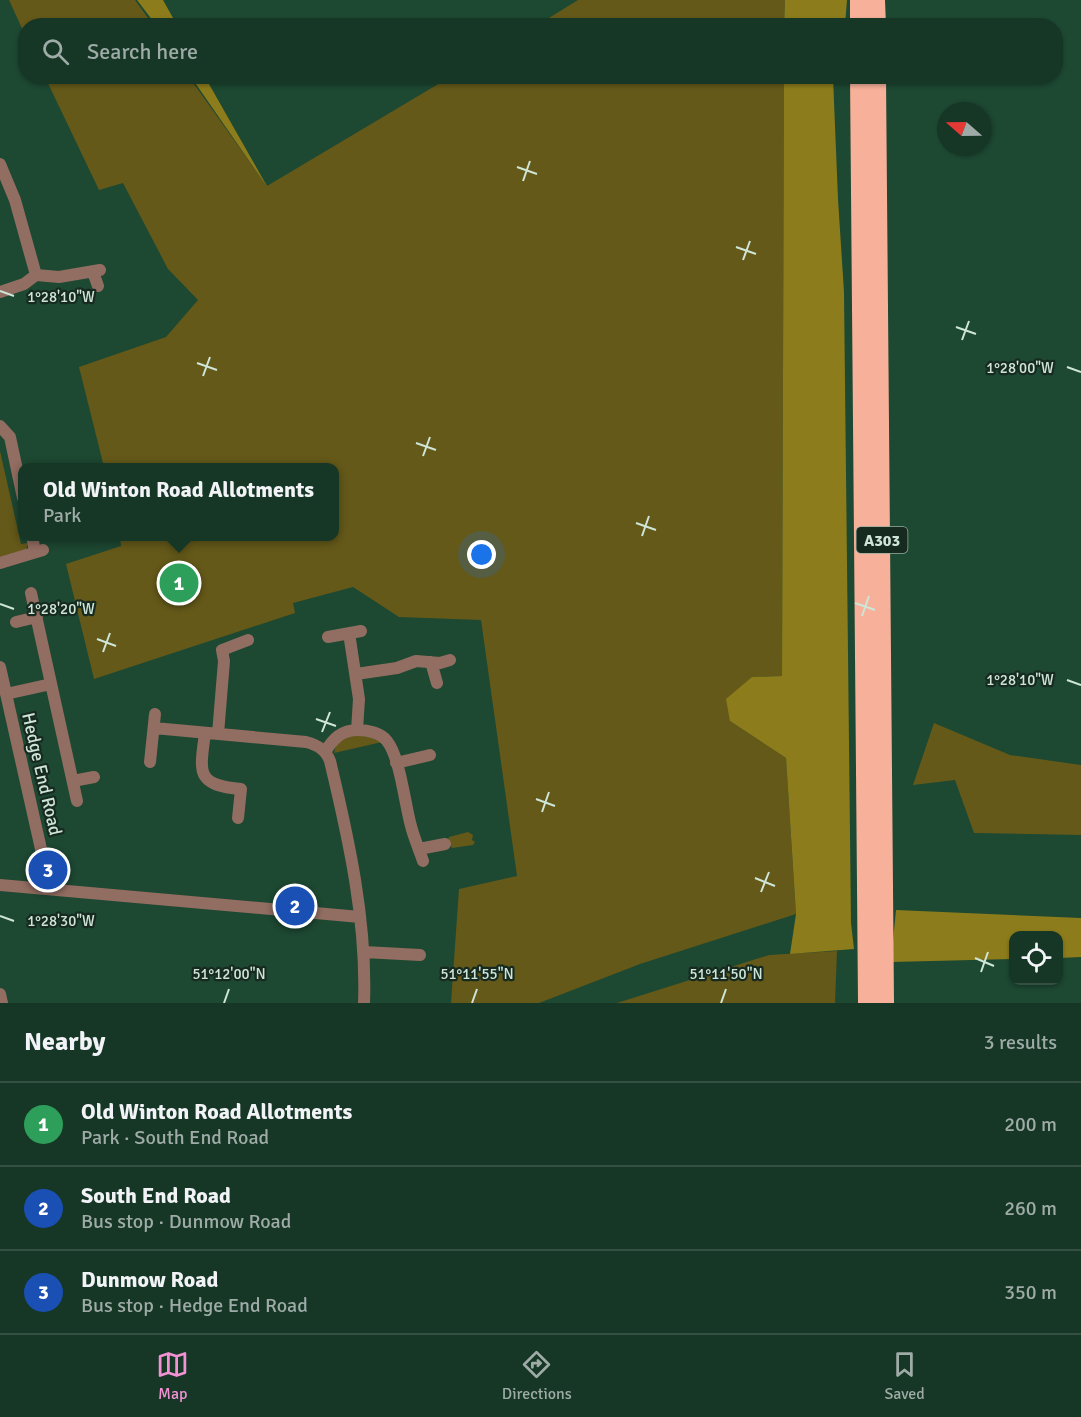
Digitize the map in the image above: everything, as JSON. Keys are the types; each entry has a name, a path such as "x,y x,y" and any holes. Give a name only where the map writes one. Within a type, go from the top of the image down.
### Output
{"highway":[{"path":"858,0 859,18"},
{"path":"876,0 877,18"},
{"name":"A303","path":"859,84 867,1003"},
{"name":"A303","path":"877,84 885,1003"}],"street":[{"path":"0,165 15,200 36,274"},
{"path":"0,292 24,284 36,274 59,277 96,271 98,286"},
{"path":"0,426 10,437 18,475"},
{"path":"0,563 39,551 34,541"},
{"path":"32,593 77,801"},
{"path":"16,622 37,617"},
{"path":"328,637 355,632 359,699 357,730"},
{"path":"218,734 224,661 217,652 248,640"},
{"path":"356,674 398,668 416,661 440,663 450,660"},
{"path":"431,662 437,683"},
{"name":"Hedge End Road","path":"0,667 50,889"},
{"path":"6,694 51,684"},
{"path":"150,762 155,714"},
{"path":"154,728 306,742 318,746 325,752 330,761 349,840 364,952 364,1003"},
{"path":"325,752 337,736 357,730 377,734 386,739 396,763 421,855 445,844"},
{"path":"205,733 202,771 216,786 241,789 238,819"},
{"path":"396,763 430,754"},
{"path":"72,781 94,777"},
{"path":"0,885 360,917"},
{"path":"364,952 420,955"},
{"path":"0,994 2,1003"}],"shaded area":[{"path":"9,0 135,0 148,18 18,18"},
{"path":"137,0 163,0 173,18 151,18"},
{"path":"578,0 785,0 784,18 549,18"},
{"path":"785,0 847,0 846,18 784,18"},
{"path":"48,84 194,84 267,186 438,84 784,84 782,676 752,677 730,721 786,758 796,914 640,964 539,1003 451,1003 459,889 517,876 481,620 399,617 353,587 293,603 295,613 94,679 66,564 121,546 120,541 339,541 339,463 103,463 79,367 166,337 198,300 168,269 123,183 99,190"},
{"path":"196,84 209,84 268,188"},
{"path":"784,84 833,84 844,292 851,923 854,949 790,954 796,914 786,758 730,721 726,699 752,677 782,676"},
{"path":"0,451 18,531 18,541 21,544 28,543 26,550 0,559"},
{"path":"934,723 1010,755 1081,765 1081,835 974,833 955,780 913,785"},
{"path":"365,735 382,742 334,753 337,742 351,736"},
{"path":"468,832 473,835 472,840 475,842 473,845 452,848 449,837"},
{"path":"896,910 1081,918 1081,957 1063,958 1063,931 1009,931 1009,959 891,962"},
{"path":"837,951 835,1003 617,1003 769,955"}],"place":[{"name":"Old Winton Road Allotments","path":"179,583"},
{"name":"Dunmow Road","path":"48,870"},
{"name":"South End Road","path":"295,906"}]}
